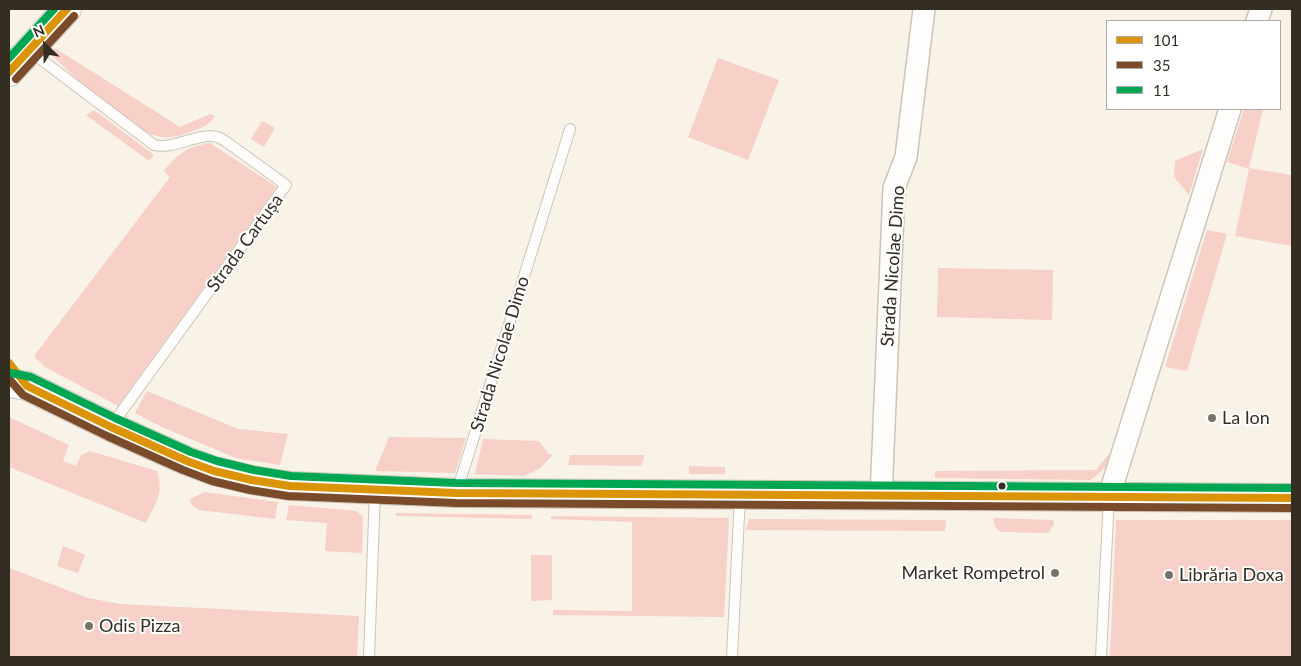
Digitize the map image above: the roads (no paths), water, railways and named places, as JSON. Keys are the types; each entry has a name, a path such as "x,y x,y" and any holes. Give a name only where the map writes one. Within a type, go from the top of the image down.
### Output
{"street":[{"path":"9,72 67,9"},
{"name":"Strada Nicolae Dimo","path":"881,496 894,188 906,157 924,9"},
{"path":"1109,496 1230,110"},
{"path":"9,363 18,384 187,461 214,471 290,486 456,493 1292,498"}],"lane":[{"name":"Strada Cartușa","path":"29,50 154,146 165,146 207,137 218,137 286,185 111,427"},
{"name":"Strada Nicolae Dimo","path":"456,493 570,129"},
{"path":"369,657 375,490"},
{"path":"732,657 740,495"},
{"path":"1101,657 1109,496"}],"place":[{"name":"La Ion","path":"1212,418"},
{"name":"Market Rompetrol","path":"1055,573"},
{"name":"Librăria Doxa","path":"1169,575"},
{"name":"Odis Pizza","path":"89,626"}]}
